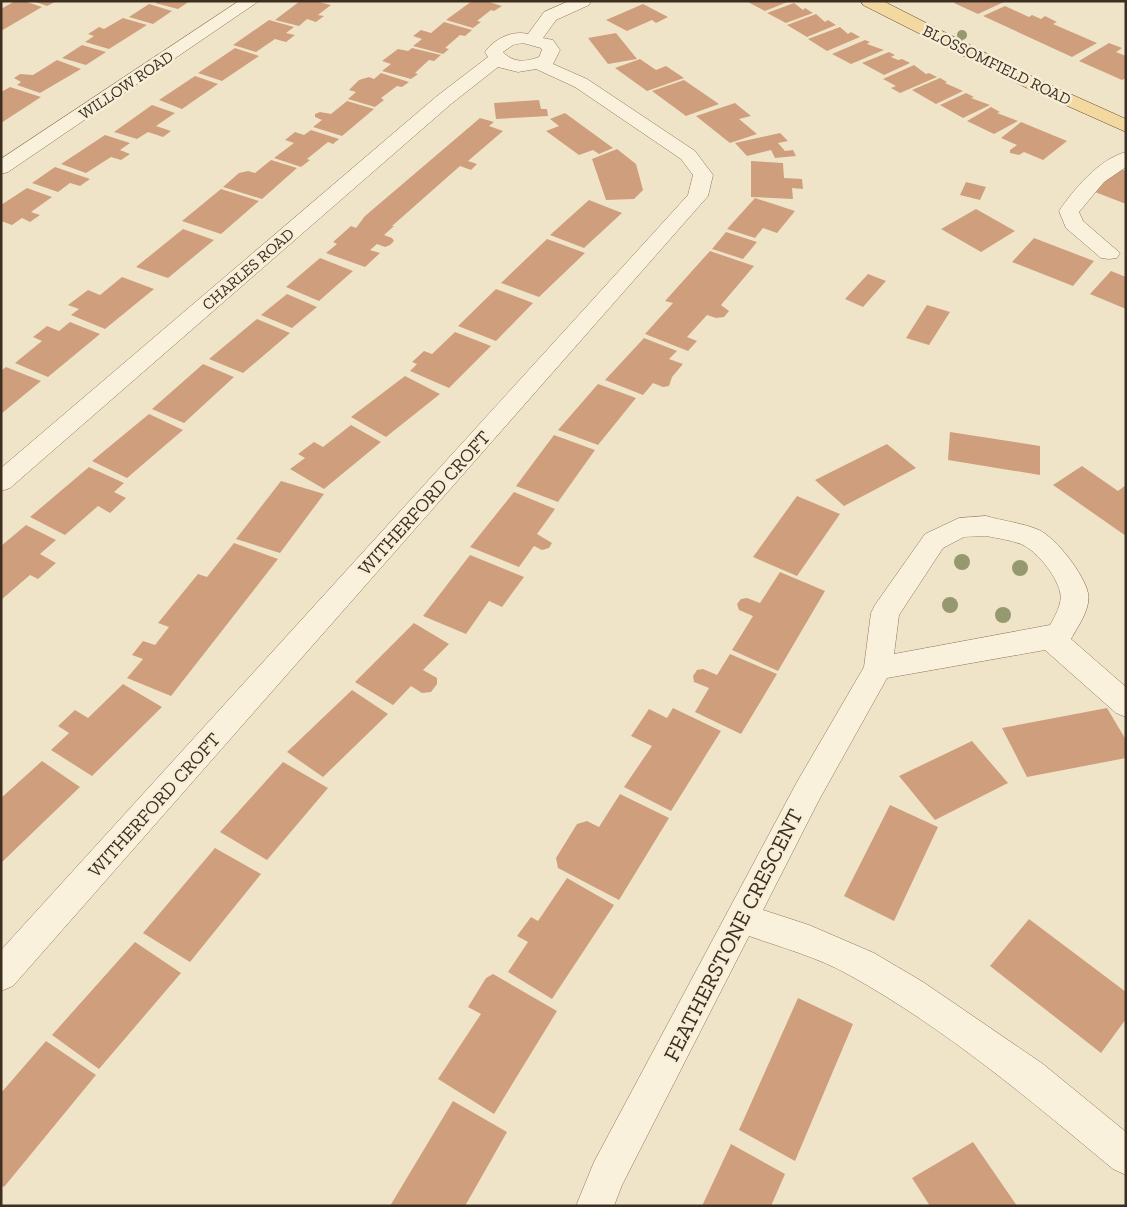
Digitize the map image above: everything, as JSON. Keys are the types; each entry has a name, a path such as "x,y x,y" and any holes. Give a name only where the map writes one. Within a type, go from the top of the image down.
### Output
{"main road":[{"name":"BLOSSOMFIELD ROAD","path":"869,1 1031,83 1126,126"}],"street":[{"name":"WILLOW ROAD","path":"1,168 251,1"},
{"path":"498,59 507,64 523,66 536,51 550,16 583,1"},
{"name":"CHARLES ROAD","path":"1,482 436,107 498,59 494,52 498,45 508,40 536,51"},
{"name":"WITHERFORD CROFT","path":"1,975 698,196 703,175 688,155 536,51"},
{"path":"1109,252 1073,224 1069,211 1098,178 1126,158"},
{"name":"FEATHERSTONE CRESCENT","path":"595,1206 607,1175 808,791 878,668 885,613 934,541 959,528 986,526 1030,537 1043,546 1061,566 1074,593 1072,611 1060,633 1050,638"},
{"path":"878,668 1050,638 1126,705"},
{"path":"742,919 809,942 862,964 903,989 968,1032 1030,1077 1126,1156"}],"building":[{"path":"15,1 24,1 42,7 1,31 1,9"},
{"path":"33,1 57,1 47,6"},
{"path":"158,1 190,1 178,9 155,3"},
{"path":"300,1 315,1 331,5 318,15 324,16 316,22 307,19 299,26 275,20"},
{"path":"472,1 486,1 502,6 494,11 491,10 477,21 481,22 473,28 446,20"},
{"path":"746,1 790,1 765,11"},
{"path":"957,1 1006,1 978,14 954,3"},
{"path":"794,3 803,10 805,8 813,13 786,23 767,13"},
{"path":"149,4 172,11 153,24 129,17"},
{"path":"643,4 668,17 656,23 652,20 627,31 606,20"},
{"path":"1005,6 1029,17 1032,15 1041,19 1045,16 1057,22 1053,24 1097,43 1072,57 983,16"},
{"path":"816,14 825,22 828,20 836,25 807,37 787,25"},
{"path":"123,18 147,25 109,49 85,42 94,36 88,34 99,27 104,29"},
{"path":"269,20 294,27 286,33 295,35 286,42 275,39 256,52 233,45"},
{"path":"444,22 472,30 465,36 460,35 445,48 449,49 443,54 413,46 422,39 413,36 421,30 431,33"},
{"path":"840,27 848,34 851,32 860,37 827,51 808,39"},
{"path":"616,33 637,59 608,64 588,38"},
{"path":"865,40 870,42 867,44 884,50 851,64 832,54"},
{"path":"1109,43 1122,48 1116,52 1126,56 1126,78 1122,80 1079,61"},
{"path":"82,45 106,52 86,65 62,58"},
{"path":"235,48 259,56 222,81 198,73"},
{"path":"412,48 441,55 434,61 429,60 415,73 418,74 411,79 382,71 391,64 382,61 398,49 408,51"},
{"path":"889,52 895,55 891,57 910,63 884,75 862,63"},
{"path":"640,59 656,70 666,66 684,78 647,91 615,68"},
{"path":"57,60 81,69 40,93 17,85 21,82 14,78 20,74 33,75"},
{"path":"914,65 926,74 929,73 937,77 900,93 891,88 896,86 883,79"},
{"path":"381,73 409,82 402,87 397,86 381,98 384,100 375,107 348,99 356,92 349,90 359,80 369,77 374,79"},
{"path":"195,76 218,84 182,109 159,100"},
{"path":"940,78 947,82 945,83 963,91 936,104 912,90"},
{"path":"684,80 719,104 686,116 652,91"},
{"path":"10,87 41,97 1,123 1,92"},
{"path":"966,93 974,97 971,98 990,105 963,118 940,105"},
{"path":"539,100 541,109 547,109 548,116 496,119 494,103"},
{"path":"347,101 374,109 342,136 313,127 322,120 315,117 315,114 320,112 331,114"},
{"path":"735,103 751,116 739,119 757,134 730,143 696,116"},
{"path":"152,105 175,113 156,126 171,131 163,137 148,132 137,139 114,132"},
{"path":"991,107 1000,112 997,113 1018,121 994,134 967,121"},
{"path":"565,113 613,148 599,154 593,150 579,155 546,131 559,126 550,119"},
{"path":"480,118 494,122 489,126 503,131 468,161 477,164 471,170 460,166 392,226 394,226 384,235 392,238 394,241 385,247 377,244 370,250 380,253 365,267 326,253 337,244 333,242 351,226 356,228 365,216"},
{"path":"1021,122 1067,141 1043,160 1024,152 1019,155 1010,153 1010,150 1017,145 1001,138"},
{"path":"311,130 339,139 333,144 328,142 307,159 310,160 301,167 274,158 294,143 285,140 295,132 304,135"},
{"path":"780,133 788,141 778,143 785,151 793,150 796,156 775,158 771,150 747,156 735,143"},
{"path":"105,135 130,143 120,150 130,154 121,160 111,157 86,173 61,164"},
{"path":"617,149 636,164 643,190 634,199 606,200 592,159"},
{"path":"271,160 297,168 262,199 223,187 239,173 248,171 255,173"},
{"path":"751,161 783,163 784,178 802,179 803,189 792,188 793,199 751,197"},
{"path":"55,167 90,179 80,186 70,183 58,192 32,183"},
{"path":"1118,168 1126,171 1126,204 1095,192"},
{"path":"966,182 986,187 980,200 960,195"},
{"path":"27,188 52,197 31,212 40,215 30,222 22,218 12,225 1,221 1,205"},
{"path":"221,189 259,201 221,234 182,221"},
{"path":"755,198 795,211 777,233 763,228 755,238 727,229"},
{"path":"589,200 622,213 584,248 550,235"},
{"path":"976,209 1015,231 981,252 941,229"},
{"path":"183,229 214,240 168,278 136,267"},
{"path":"726,232 757,242 743,259 712,249"},
{"path":"1034,238 1094,261 1073,286 1012,262"},
{"path":"547,239 585,253 539,297 501,283"},
{"path":"710,251 754,266 721,305 729,311 724,317 716,318 707,315 687,337 697,341 688,351 645,334 673,303 665,301"},
{"path":"320,258 353,271 319,301 286,287"},
{"path":"1111,271 1126,277 1126,309 1090,294"},
{"path":"868,274 886,281 863,307 845,299"},
{"path":"122,277 154,289 105,329 71,315 79,309 68,305 88,290 100,295"},
{"path":"496,289 533,303 496,341 458,326"},
{"path":"287,294 317,307 292,328 261,315"},
{"path":"927,305 950,312 929,345 906,338"},
{"path":"257,319 290,333 243,373 209,359"},
{"path":"70,322 100,334 48,377 15,363 42,341 33,337 47,326 59,331"},
{"path":"455,332 491,346 449,388 410,371 417,364 412,362 424,351 432,354"},
{"path":"644,338 677,351 669,359 683,364 672,377 669,386 663,387 653,383 643,395 605,380"},
{"path":"203,364 234,377 184,423 152,409"},
{"path":"6,367 41,381 1,414 1,371"},
{"path":"405,376 440,394 386,437 351,417"},
{"path":"598,384 636,398 598,445 558,430"},
{"path":"149,414 183,430 127,478 92,461"},
{"path":"351,425 381,442 324,489 290,469 305,458 298,454 314,442 323,447"},
{"path":"950,432 1040,446 1040,475 948,460"},
{"path":"554,435 595,450 558,502 516,486"},
{"path":"887,444 916,468 844,506 815,480"},
{"path":"1082,466 1118,491 1126,485 1126,536 1053,485"},
{"path":"89,467 124,483 114,492 126,498 110,513 98,506 65,535 30,517"},
{"path":"281,481 324,494 280,553 236,539"},
{"path":"514,492 555,509 537,534 552,543 549,548 542,550 534,546 519,567 470,547"},
{"path":"797,496 840,514 797,576 753,557"},
{"path":"26,525 56,540 40,554 56,563 38,579 30,575 1,600 1,546"},
{"path":"234,543 278,559 171,696 127,678 143,659 132,655 143,641 155,645 169,627 158,623 198,574 207,577"},
{"path":"470,555 524,577 502,607 489,601 466,634 423,616"},
{"path":"780,572 825,591 778,671 732,650 753,616 739,610 737,604 741,599 747,598 760,603"},
{"path":"414,623 449,644 423,670 437,678 437,684 431,692 422,693 411,686 393,705 355,682"},
{"path":"730,654 777,674 741,734 695,712 709,688 694,682 693,676 697,670 703,669 717,675"},
{"path":"123,684 162,707 92,776 51,750 69,733 58,726 75,710 88,718"},
{"path":"352,690 388,714 323,777 287,752"},
{"path":"673,708 721,731 671,811 624,787 652,746 631,736 649,709 667,718"},
{"path":"1107,708 1126,740 1126,758 1027,777 1002,728"},
{"path":"972,741 1008,783 935,820 899,776"},
{"path":"42,761 80,787 1,863 1,798"},
{"path":"283,762 328,788 267,860 220,832"},
{"path":"620,794 669,818 619,900 558,868 556,858 577,824 587,821 599,827"},
{"path":"890,805 938,827 894,921 844,896"},
{"path":"215,848 261,874 190,962 143,933"},
{"path":"567,878 614,905 552,999 508,972 528,942 517,936 531,917 538,921"},
{"path":"1029,919 1126,992 1126,1019 1101,1053 990,966"},
{"path":"135,942 181,973 99,1069 52,1035"},
{"path":"493,974 557,1011 494,1114 438,1079 481,1014 468,1007 486,978"},
{"path":"798,998 853,1024 795,1161 739,1130"},
{"path":"46,1041 96,1075 4,1187 1,1185 1,1093"},
{"path":"453,1101 507,1132 465,1206 390,1206"},
{"path":"973,1142 1017,1206 930,1206 912,1178"},
{"path":"731,1144 785,1174 771,1206 702,1206"}]}
